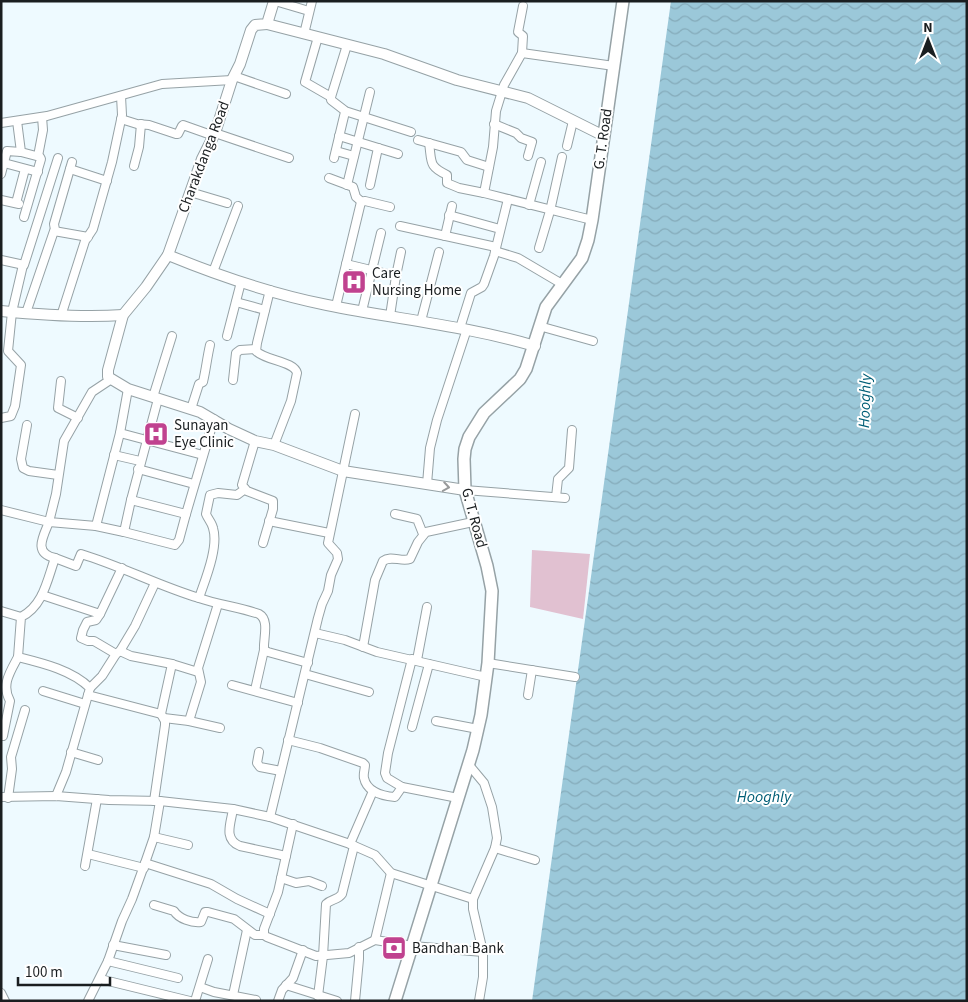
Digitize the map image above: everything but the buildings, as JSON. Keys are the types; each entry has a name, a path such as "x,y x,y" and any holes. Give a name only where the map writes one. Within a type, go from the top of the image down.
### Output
{"main road":[{"name":"G. T. Road","path":"395,1001 469,765 478,729 488,663 492,592 487,566 465,490 464,459 469,437 484,413 520,378 526,369 549,300 583,255 592,220 623,1"}],"street":[{"path":"309,11 275,1 267,24 384,54 457,80 535,101 604,136"},
{"path":"304,34 312,1"},
{"path":"484,193 496,111 501,92 522,53 523,36 518,32 523,6"},
{"name":"Charakdanga Road","path":"123,314 168,255 202,159 215,135 251,30 255,25 267,24"},
{"path":"318,37 305,82 331,97 331,100 344,111 411,132"},
{"path":"331,97 347,45"},
{"path":"522,53 614,66"},
{"path":"1,123 42,117 162,84 233,78 286,94"},
{"path":"347,185 370,92"},
{"path":"61,316 85,241 93,229 107,180 122,119 120,96"},
{"path":"344,111 335,154 354,156"},
{"path":"24,217 41,159 38,156 43,132 42,117"},
{"path":"122,119 176,134 178,134 183,125 289,158"},
{"path":"17,121 22,152"},
{"path":"568,146 573,121"},
{"path":"134,166 141,124"},
{"path":"494,124 516,132 521,138 532,142 528,156"},
{"path":"340,136 398,154"},
{"path":"418,140 461,152 467,160 489,167"},
{"path":"429,143 432,166 447,175 448,183 460,188 592,220"},
{"path":"370,185 378,148"},
{"path":"1,174 8,150 38,156"},
{"path":"539,248 550,211 562,156"},
{"path":"1,418 13,414 21,365 8,352 7,311 58,158"},
{"path":"529,205 541,162"},
{"path":"4,163 38,172"},
{"path":"26,313 55,230 54,224 71,166 107,180"},
{"path":"16,203 25,169"},
{"path":"329,178 353,187 356,197 362,202 390,207"},
{"path":"190,192 227,204"},
{"path":"427,484 430,448 471,293 484,284 508,199"},
{"path":"1,200 27,206"},
{"path":"336,306 362,202"},
{"path":"213,272 238,206"},
{"path":"445,236 452,206"},
{"path":"450,215 500,229"},
{"path":"400,226 495,249 518,258 562,284"},
{"path":"55,230 88,237"},
{"path":"362,311 381,233"},
{"path":"390,316 401,252"},
{"path":"421,321 439,252"},
{"path":"168,255 241,282 270,290 336,306 502,336 535,346"},
{"path":"1,260 23,265"},
{"path":"346,264 396,276"},
{"path":"227,336 241,282"},
{"path":"270,290 256,349 258,354 262,356 295,367 297,373 291,401 274,445"},
{"path":"236,302 265,310"},
{"path":"7,311 91,317 123,314 108,370 110,380 128,390 191,409 255,440 274,445 342,471 465,490 566,498"},
{"path":"539,326 593,341"},
{"path":"124,532 155,398 172,336"},
{"path":"191,409 199,384 203,382 208,364 206,360 210,345"},
{"path":"233,380 236,353 240,350 256,349"},
{"path":"110,380 92,392 64,441 56,494 49,522 40,542 41,548 45,553 76,566 81,554 122,568 155,583 218,604 248,610 262,616 265,621 264,650 255,690"},
{"path":"61,381 58,408 78,418"},
{"path":"96,526 120,432 128,390"},
{"path":"270,817 322,604 338,559 337,553 328,543 329,533 355,414"},
{"path":"1,510 49,522 96,526 175,544 179,540 214,419"},
{"path":"27,425 21,459 23,468 29,471 58,475"},
{"path":"556,497 558,479 569,468 572,430"},
{"path":"120,432 203,455"},
{"path":"255,440 242,485 245,489 273,501 263,543"},
{"path":"114,455 139,466 194,484"},
{"path":"199,598 209,568 214,543 213,526 206,514 208,500 212,494 237,495 245,489"},
{"path":"131,500 186,514"},
{"path":"395,514 417,519 423,534"},
{"path":"269,521 329,533"},
{"path":"362,647 375,580 383,560 388,558 402,561 410,559 423,534 435,529 473,522"},
{"path":"1,610 21,617 30,612 42,595 55,558"},
{"path":"122,568 100,614 96,620 88,622 81,638 94,641 131,656 172,664 198,672 201,682 189,721"},
{"path":"56,796 66,772 89,692 102,676 135,626 155,583"},
{"path":"42,595 100,614"},
{"path":"198,672 218,604"},
{"path":"426,608 385,773 387,778 402,787 458,798"},
{"path":"16,739 2,736 10,701 6,694 7,677 18,657 21,617"},
{"path":"315,633 377,652 486,677"},
{"path":"264,650 308,663"},
{"path":"18,657 60,670 82,680 89,692 162,716 220,728"},
{"path":"488,663 574,677"},
{"path":"88,1001 108,961 154,837 165,726 162,716 172,664"},
{"path":"412,726 429,664"},
{"path":"528,695 532,670"},
{"path":"305,674 368,692"},
{"path":"232,685 298,703"},
{"path":"43,691 85,704"},
{"path":"25,710 16,739 11,762 12,769 5,797 56,796 157,801 233,809 270,817 352,845 375,855 391,872 473,899"},
{"path":"436,721 478,729"},
{"path":"288,740 320,748 363,763 365,765 364,778 368,788 373,791 395,796 402,787"},
{"path":"71,752 98,760"},
{"path":"258,752 257,763 260,767 281,771"},
{"path":"469,765 484,783 496,826 495,848 473,899 475,919 483,952 483,977 479,1001"},
{"path":"318,996 323,956 326,904 342,894 352,845 373,791"},
{"path":"85,866 97,799"},
{"path":"233,809 229,832 229,838 233,843 286,856"},
{"path":"264,935 264,929 281,878 293,824"},
{"path":"154,837 188,844"},
{"path":"495,848 535,860"},
{"path":"88,854 145,865 212,884 237,899 270,914"},
{"path":"375,940 391,872"},
{"path":"281,878 296,883 309,881 322,886"},
{"path":"154,906 174,911 181,918 198,923 202,922 205,912 234,919 236,923 244,925 247,930 255,935 264,935 310,954 323,956 348,953 375,940 391,941 413,946 483,952"},
{"path":"233,995 247,930"},
{"path":"113,945 166,955"},
{"path":"355,1001 359,947"},
{"path":"278,1001 282,990 293,978 303,950"},
{"path":"195,1001 208,959"},
{"path":"108,961 178,978"},
{"path":"100,979 162,998 190,1001"},
{"path":"286,985 337,1001"},
{"path":"200,988 256,1000"},
{"path":"212,1001 214,992"},
{"path":"1,993 5,1001"}],"shaded area":[{"path":"532,550 590,554 583,619 530,607"}],"water":[{"name":"Hooghly","path":"671,1 967,1 967,1001 532,1001"}],"place":[{"name":"Care Nursing Home","path":"354,282"},
{"name":"Sunayan Eye Clinic","path":"156,434"},
{"name":"Bandhan Bank","path":"394,948"}]}
